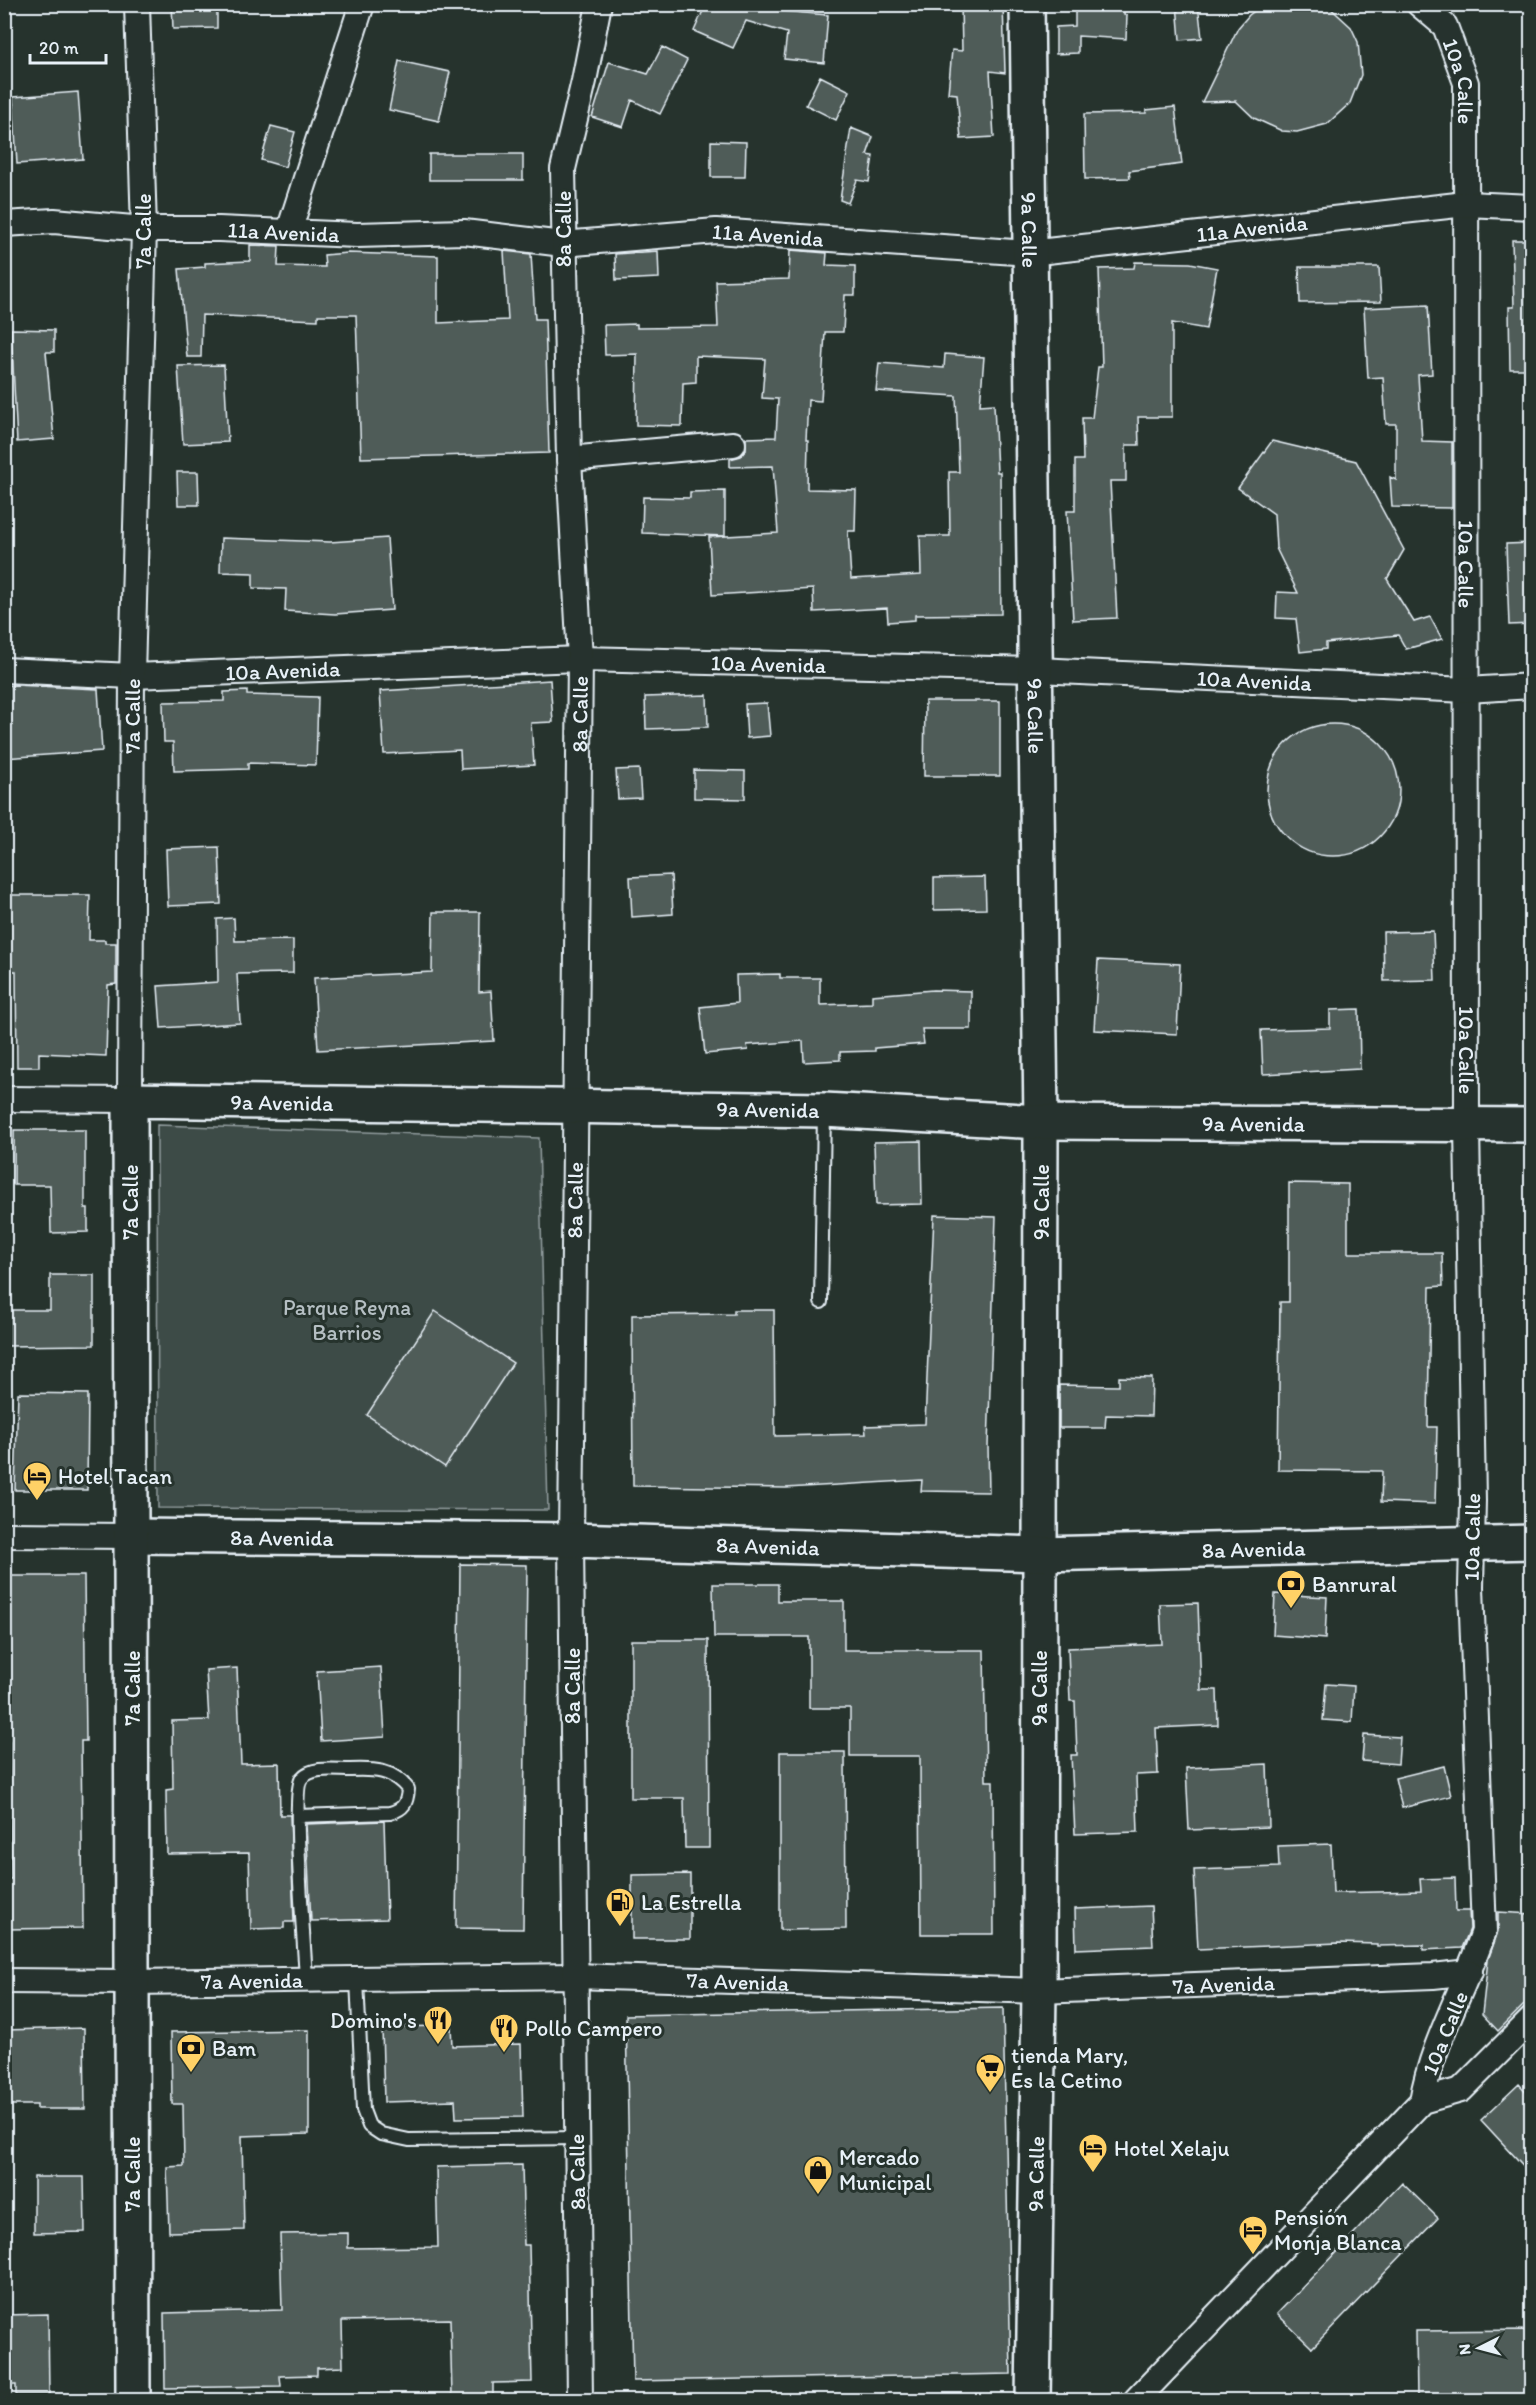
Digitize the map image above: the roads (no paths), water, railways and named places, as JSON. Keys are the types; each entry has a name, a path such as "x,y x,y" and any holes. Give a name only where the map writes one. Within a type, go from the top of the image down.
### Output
{"street":[{"name":"7a Calle","path":"132,2400 130,1100 132,676 144,229 137,4"},
{"path":"289,231 362,4"},
{"name":"8a Calle","path":"580,2400 571,1540 579,658 569,459 563,169 599,4"},
{"name":"9a Calle","path":"1027,4 1041,1122 1039,1991 1033,2400"},
{"name":"10a Calle","path":"1419,4 1445,26 1466,83 1467,1126 1472,1542 1484,1931 1470,1972 1428,2068 1422,2101"},
{"name":"11a Avenida","path":"4,224 54,221 144,229 289,231 357,235 464,232 563,244 716,231 1029,253 1466,204 1532,207"},
{"path":"569,459 733,444"},
{"name":"10a Avenida","path":"4,670 132,676 579,658 1036,670 1467,690 1532,686"},
{"name":"9a Avenida","path":"4,1099 824,1110 1041,1122 1532,1125"},
{"name":"8a Avenida","path":"4,1535 571,1540 1039,1554 1532,1542"},
{"name":"7a Avenida","path":"4,1981 132,1982 574,1976 1039,1991 1433,1976 1470,1972"},
{"path":"1136,2400 1422,2101 1461,2090 1532,2019"}],"lane":[{"path":"821,1302 824,1110"},
{"path":"298,1816 390,1813 400,1810 408,1801 408,1789 393,1774 381,1770 314,1771 303,1776 298,1783 298,1816 306,1979"},
{"path":"357,1979 360,2088 363,2110 369,2126 381,2134 409,2140 577,2138"}],"place":[{"name":"Hotel Tacan","path":"37,1502"},
{"name":"Banrural","path":"1291,1610"},
{"name":"La Estrella","path":"620,1928"},
{"name":"Domino's","path":"438,2046"},
{"name":"Pollo Campero","path":"504,2054"},
{"name":"Bam","path":"191,2074"},
{"name":"tienda Mary, Es la Cetino","path":"990,2094"},
{"name":"Hotel Xelaju","path":"1093,2174"},
{"name":"Mercado Municipal","path":"818,2196"},
{"name":"Pensión Monja Blanca","path":"1253,2256"}],"park label":[{"name":"Parque Reyna Barrios","path":"347,1320"}]}
